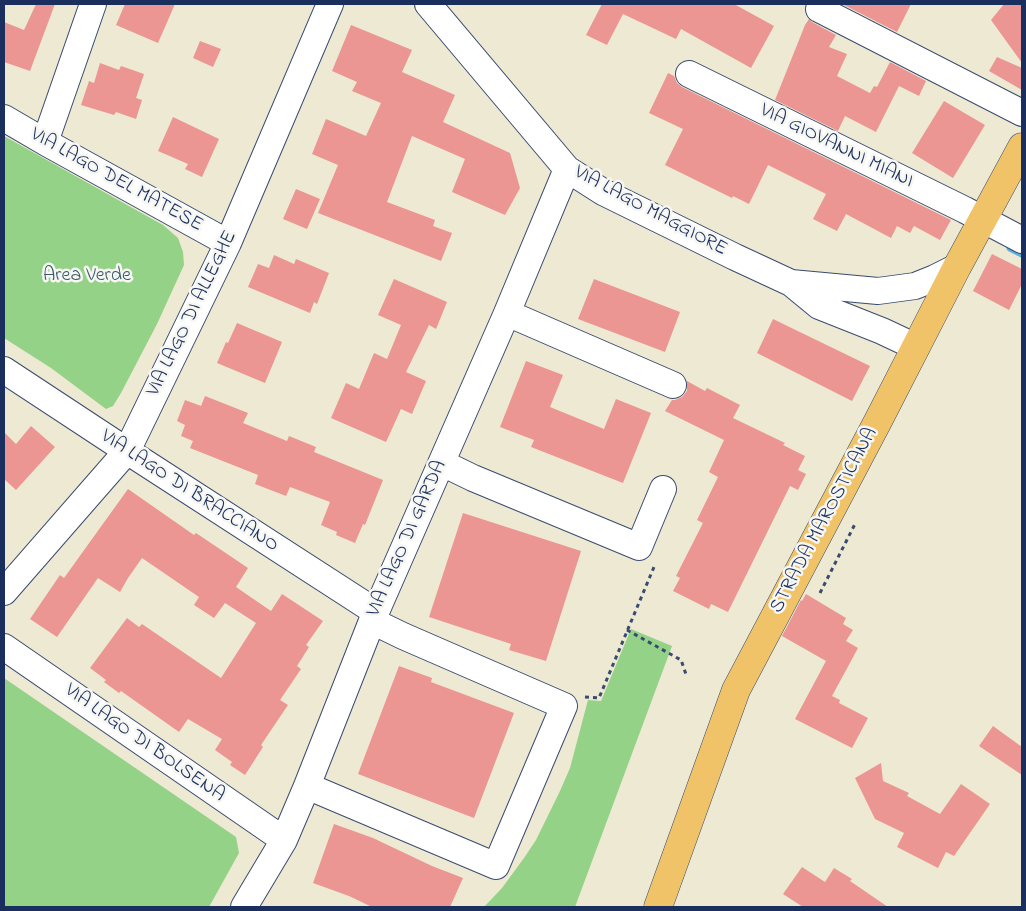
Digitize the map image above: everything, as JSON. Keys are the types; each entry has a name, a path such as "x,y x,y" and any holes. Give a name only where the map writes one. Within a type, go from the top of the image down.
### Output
{"main road":[{"name":"STRADA MAROSTICANA","path":"658,907 736,690 957,267 1022,147"}],"street":[{"path":"45,142 93,4"},
{"name":"VIA LAGO DI ALLEGHE","path":"4,592 127,451 228,243 330,4"},
{"name":"VIA LAGO MAGGIORE","path":"428,4 567,169 603,192 791,283 819,306 882,331 916,347"},
{"path":"822,4 819,9 1022,113"},
{"name":"VIA GIOVANNI MIANI","path":"689,74 1022,240"},
{"name":"VIA LAGO DEL MATESE","path":"4,118 228,243"},
{"name":"VIA LAGO DI GARDA","path":"244,907 284,840 374,617 507,313 567,169"},
{"name":"VIA LAGO MAGGIORE","path":"791,283 878,291 915,286 957,267"},
{"path":"507,313 673,385"},
{"name":"VIA LAGO DI BRACCIANO","path":"4,370 403,636 564,706 496,866 307,786"},
{"path":"442,463 473,478 639,547 663,489"},
{"name":"VIA LAGO DI BOLSENA","path":"4,647 284,840"}],"path":[{"path":"580,696 599,698 655,565 639,547"},
{"path":"627,630 681,660 687,677"}],"green space":[{"name":"Area Verde","path":"4,136 163,225 178,238 183,252 184,265 157,324 121,393 113,406 106,409 51,368 4,338"},
{"path":"631,629 672,646 575,907 484,907 502,888 536,840 570,768 588,700 601,701"},
{"path":"4,678 236,837 239,853 209,907 4,907"}],"building":[{"path":"36,4 55,4 30,71 4,62 4,22 24,30"},
{"path":"125,4 175,4 158,43 116,25"},
{"path":"602,4 734,4 774,26 751,68 681,29 676,39 623,14 607,45 586,35"},
{"path":"842,4 911,4 897,32"},
{"path":"1004,4 1022,4 1022,63 991,20"},
{"path":"809,19 836,35 829,47 847,54 837,76 870,93 874,86 877,87 890,62 926,81 919,96 899,86 876,132 845,116 838,131 775,100"},
{"path":"351,25 412,50 402,72 455,95 443,122 510,153 520,188 505,215 452,192 465,159 412,136 387,202 435,220 433,226 452,233 441,261 318,213 338,165 312,154 326,119 366,136 381,103 352,91 357,82 332,71"},
{"path":"200,41 221,49 213,67 193,58"},
{"path":"997,57 1022,68 1022,90 989,71"},
{"path":"100,63 119,70 121,66 144,74 136,98 142,100 136,119 116,112 114,115 81,105 89,81 94,83"},
{"path":"668,73 674,76 677,83 682,87 951,220 940,240 914,226 910,233 897,226 891,238 846,214 837,231 813,219 826,194 768,165 749,204 733,196 732,198 665,165 683,129 649,113"},
{"path":"944,101 985,125 953,178 912,153"},
{"path":"173,117 219,139 202,177 185,169 188,164 158,151"},
{"path":"296,189 320,199 307,229 283,219"},
{"path":"992,254 1022,269 1022,284 1009,310 973,291"},
{"path":"274,255 294,264 296,259 329,273 317,304 314,302 310,313 248,287 258,264 269,268"},
{"path":"394,279 447,302 436,329 429,325 406,372 426,381 412,414 401,409 386,442 331,418 346,383 359,389 374,353 387,359 401,325 378,315"},
{"path":"594,279 680,312 665,352 578,319"},
{"path":"773,319 870,366 852,401 757,353"},
{"path":"237,323 282,342 265,383 217,363"},
{"path":"526,361 563,375 550,407 604,429 616,399 651,413 623,483 531,447 534,440 500,427"},
{"path":"687,381 705,391 707,388 740,405 733,418 785,443 783,445 805,456 798,470 806,474 798,490 790,486 728,612 711,604 709,609 673,591 680,578 676,576 703,523 697,520 718,477 709,472 724,440 665,411 672,400 682,397 687,391"},
{"path":"205,396 248,413 243,423 287,441 289,436 316,447 314,452 383,480 365,525 363,524 355,543 336,535 337,532 321,525 330,502 290,487 286,496 255,484 258,475 190,448 193,441 181,436 185,425 177,421 185,400 201,406"},
{"path":"31,426 55,447 16,490 4,479 4,432 16,444"},
{"path":"128,489 194,535 196,533 248,568 236,587 271,611 282,594 323,621 306,645 309,647 297,666 301,669 280,700 288,705 261,745 263,747 245,775 230,765 232,762 215,750 222,739 188,719 179,732 121,691 119,693 90,668 127,618 139,627 142,624 221,678 256,623 225,603 214,618 194,605 199,597 142,558 120,592 98,578 57,637 30,619 60,575 64,578"},
{"path":"463,513 581,551 546,661 509,650 511,644 429,617"},
{"path":"806,594 846,618 843,624 853,630 846,641 858,648 832,696 840,700 839,703 868,718 852,748 795,719 826,661 782,636"},
{"path":"399,666 432,678 431,682 514,713 474,818 358,774"},
{"path":"993,726 1022,747 1022,775 979,746"},
{"path":"881,763 883,781 909,793 907,796 940,814 961,784 990,804 954,856 946,852 938,868 897,847 904,833 875,819 855,778"},
{"path":"334,824 373,838 432,866 463,878 450,907 372,907 349,896 313,883"},
{"path":"802,867 825,882 834,868 852,879 850,881 888,907 803,907 783,894"}],"waterway":[{"path":"1010,248 1022,254"}]}
